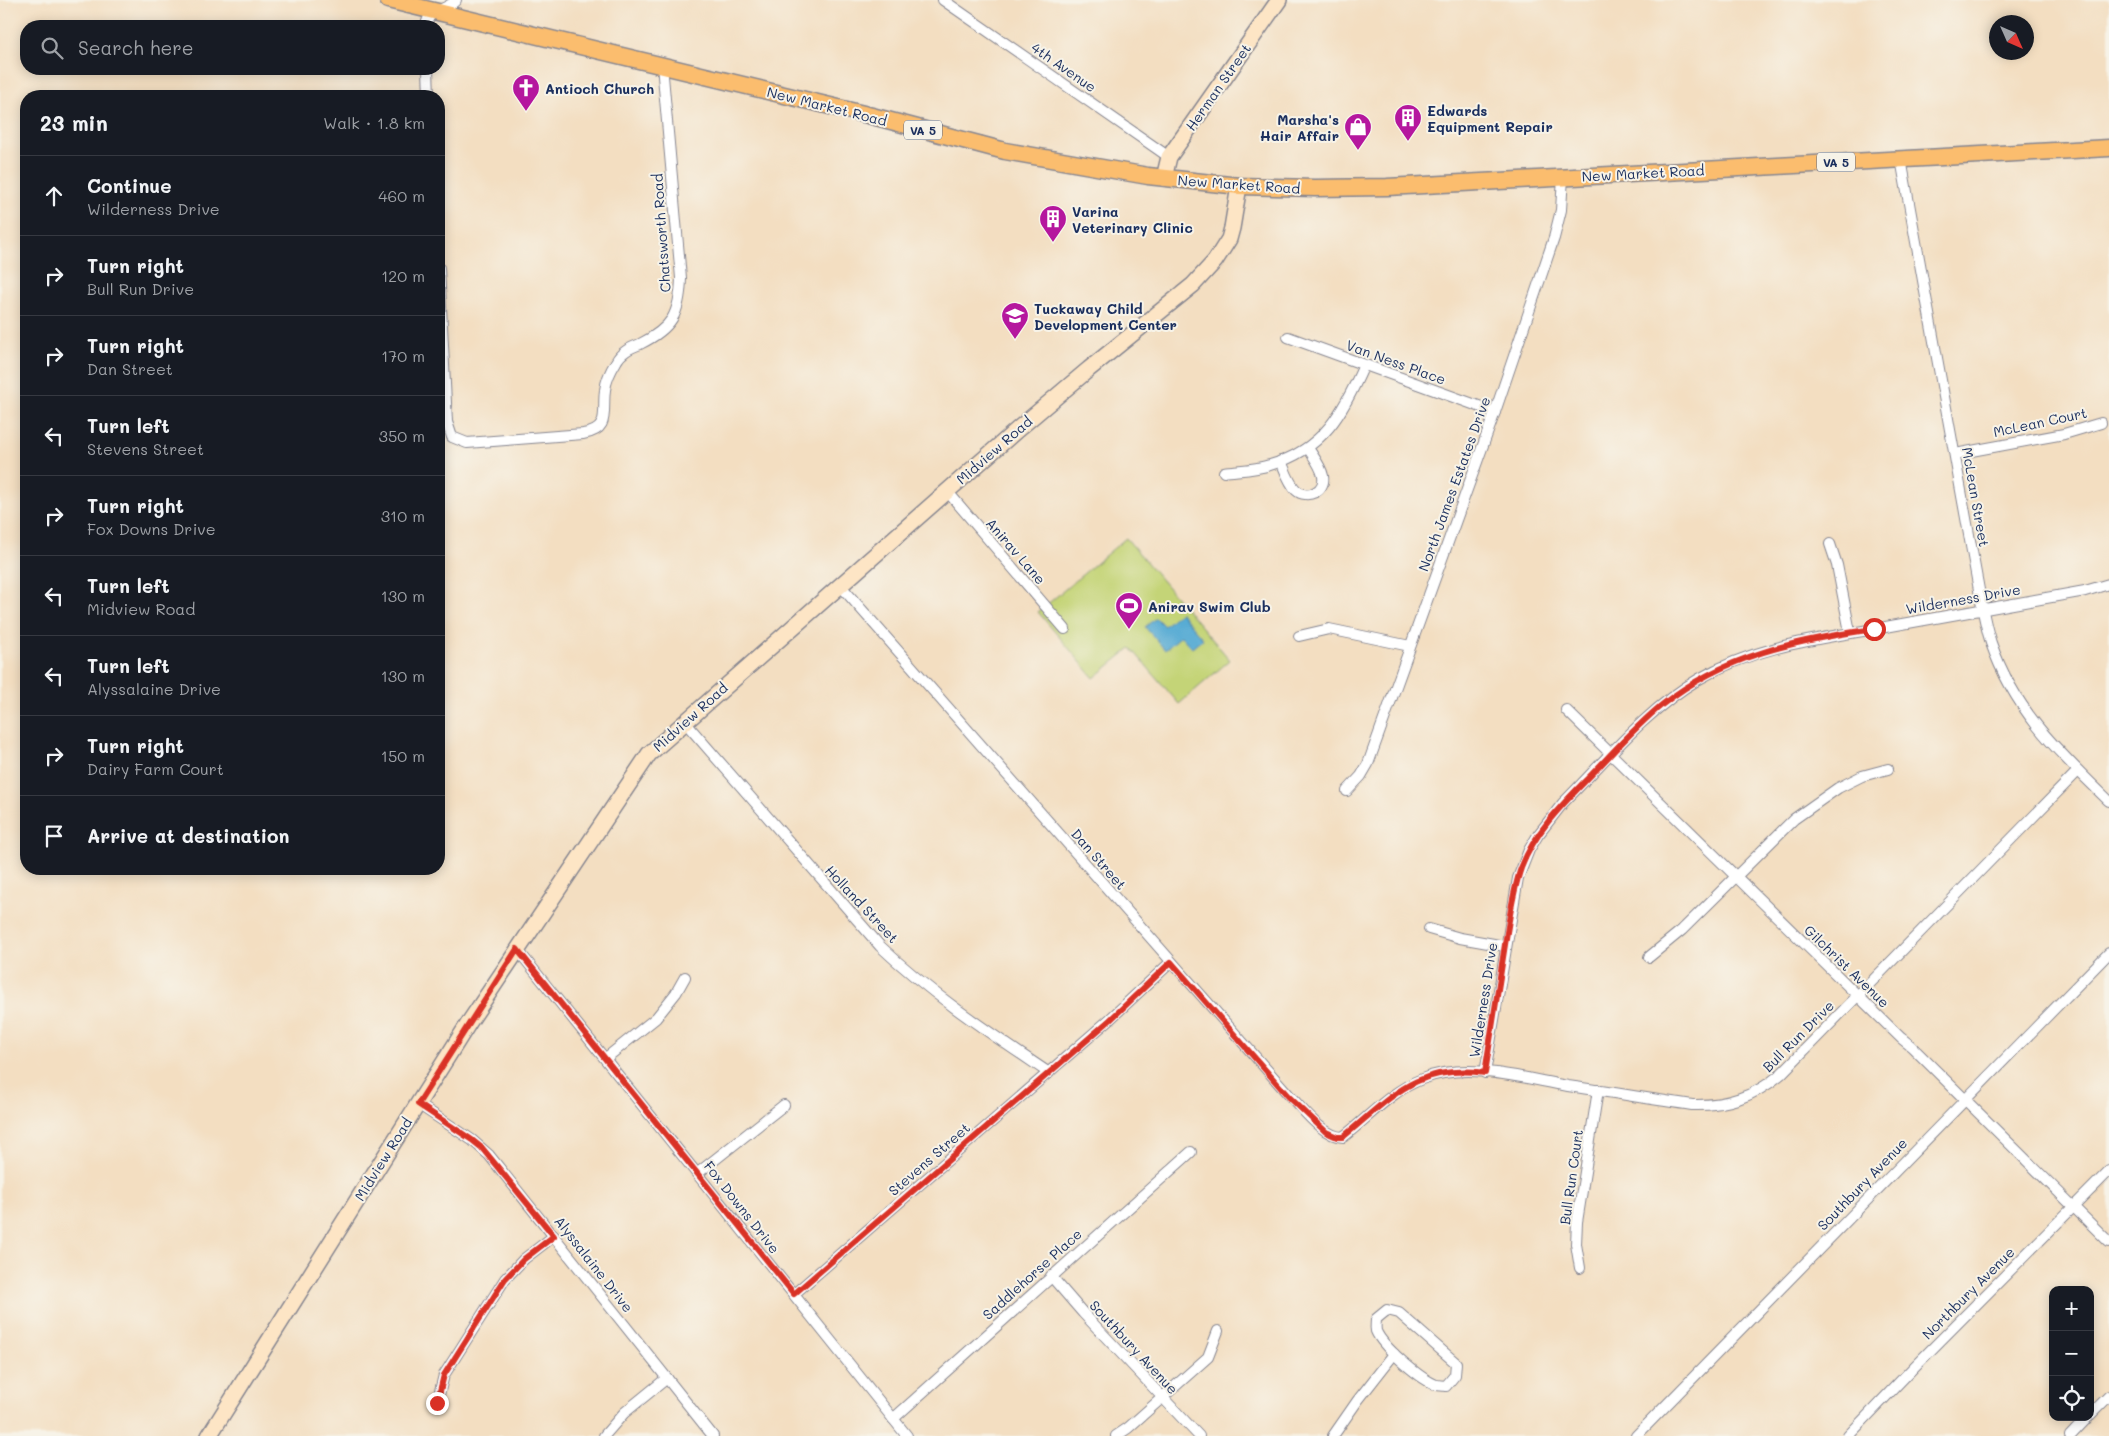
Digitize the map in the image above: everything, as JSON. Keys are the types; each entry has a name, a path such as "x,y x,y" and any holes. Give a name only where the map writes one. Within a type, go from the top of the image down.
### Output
{"main road":[{"name":"New Market Road","path":"388,0 430,19"},
{"name":"New Market Road","path":"445,22 662,65 872,116 1005,151 1164,178 1239,186 1348,188 2109,148"}],"street":[{"path":"430,19 450,7 456,0"},
{"name":"4th Avenue","path":"943,0 1169,157"},
{"name":"Herman Street","path":"1164,178 1169,157 1279,0"},
{"name":"Chatsworth Road","path":"445,384 447,422 450,433 455,440 466,443 583,434 597,431 603,423 605,390 616,362 630,348 663,331 674,316 680,294 662,65"},
{"path":"428,75 429,90"},
{"name":"McLean Street","path":"1901,159 1983,609 1991,641 2014,694 2040,731 2109,801"},
{"name":"North James Estates Drive","path":"1347,791 1361,776 1368,764 1494,412 1554,238 1561,210 1563,177"},
{"name":"Midview Road","path":"209,1436 517,949 649,754 684,721 1082,375 1194,285 1208,270 1229,239 1239,186"},
{"name":"Van Ness Place","path":"1288,337 1494,412"},
{"path":"1224,472 1269,466 1308,448 1337,418 1349,401 1364,365"},
{"name":"McLean Court","path":"1955,454 2064,434 2101,423"},
{"path":"1281,461 1297,490 1302,494 1314,493 1323,482 1323,475 1308,448"},
{"name":"Anirav Lane","path":"947,492 1065,629"},
{"path":"1830,544 1838,565 1850,632"},
{"name":"Wilderness Drive","path":"1485,1073 1515,890 1529,850 1548,820 1611,754 1662,705 1699,678 1724,666 1771,649 1850,632 2084,591 2109,584"},
{"name":"Dan Street","path":"840,585 1288,1096 1326,1132 1337,1137 1345,1136"},
{"path":"1299,636 1330,629 1410,646"},
{"name":"Gilchrist Avenue","path":"1566,710 2109,1242"},
{"name":"Holland Street","path":"684,721 880,946 953,1008 1049,1073"},
{"path":"1649,957 1665,946 1682,930 1777,834 1819,800 1862,776 1888,769"},
{"name":"Bull Run Drive","path":"1345,1136 1395,1093 1416,1081 1436,1074 1457,1071 1485,1073 1692,1105 1721,1104 1748,1096 1760,1090 1781,1074 2078,771"},
{"path":"1429,928 1460,938 1505,946"},
{"name":"Fox Downs Drive","path":"517,949 698,1173 906,1436"},
{"name":"Southbury Avenue","path":"1636,1436 2109,953"},
{"name":"Stevens Street","path":"794,1294 1124,1007 1171,962"},
{"path":"606,1058 656,1018 668,1004 685,977"},
{"name":"Bull Run Court","path":"1580,1268 1576,1244 1577,1222 1598,1090"},
{"name":"Alyssalaine Drive","path":"418,1104 482,1148 713,1436"},
{"path":"698,1173 784,1105"},
{"name":"Saddlehorse Place","path":"893,1418 1191,1152"},
{"name":"Northbury Avenue","path":"1848,1436 2109,1171"},
{"path":"437,1403 444,1375 505,1279 524,1259 554,1236"},
{"name":"Southbury Avenue","path":"1051,1276 1082,1313 1198,1436"},
{"path":"1387,1310 1399,1312 1456,1363 1455,1375 1446,1386 1435,1385 1394,1354 1380,1338 1375,1328 1376,1319 1387,1310"},
{"path":"1116,1436 1128,1428 1208,1356 1218,1331"},
{"path":"1334,1436 1358,1400 1394,1354"},
{"path":"604,1436 624,1413 667,1378"},
{"path":"2094,1411 2109,1396"},
{"path":"2070,1436 2084,1421"}],"green space":[{"name":"Anirav Swim Club","path":"1126,538 1230,660 1179,704 1131,648 1094,678 1038,612"}],"water":[{"path":"1180,612 1203,639 1192,648 1181,636 1165,650 1145,627 1156,618 1164,626"}],"place":[{"name":"Antioch Church","path":"526,112"},
{"name":"Edwards Equipment Repair","path":"1408,142"},
{"name":"Marsha's Hair Affair","path":"1358,151"},
{"name":"Varina Veterinary Clinic","path":"1053,243"},
{"name":"Tuckaway Child Development Center","path":"1015,340"},
{"name":"Anirav Swim Club","path":"1129,630"}],"route":[{"path":"437,1403 444,1375 505,1279 524,1259 554,1236 482,1148 418,1104 517,949 794,1294 1110,1020 1171,962 1288,1096 1326,1132 1337,1137 1343,1137 1395,1093 1423,1078 1457,1071 1485,1073 1515,890 1529,850 1548,820 1638,727 1662,705 1699,678 1747,656 1771,649 1838,634 1874,629"}]}
